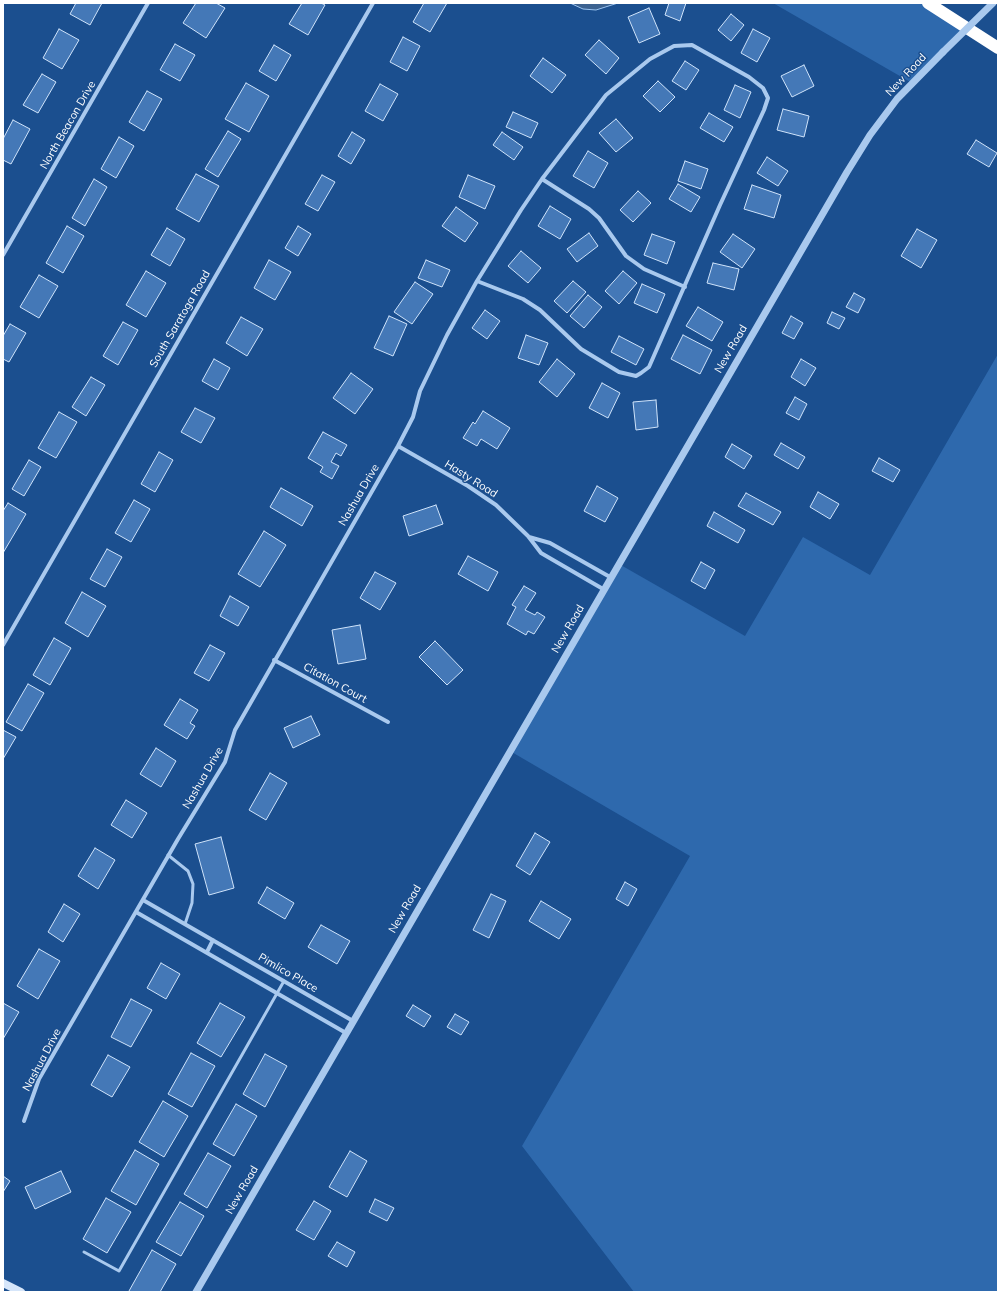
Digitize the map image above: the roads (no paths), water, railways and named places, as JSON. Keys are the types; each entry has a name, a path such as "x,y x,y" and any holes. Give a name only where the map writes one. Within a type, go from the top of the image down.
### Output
{"highway":[{"path":"928,3 998,48"}],"main road":[{"path":"3,1282 21,1292"}],"street":[{"name":"North Beacon Drive","path":"3,255 148,3"},
{"name":"South Saratoga Road","path":"3,645 373,3"},
{"name":"New Road","path":"196,1292 850,166 870,135 898,100 943,52 993,3"},
{"name":"Nashua Drive","path":"24,1121 40,1079 168,855 224,762 235,730 414,417 420,391 447,335 477,282 521,210 542,179 606,95 650,59 674,46 692,45 749,77 764,88 768,98 764,110 648,367 636,376 619,372 581,349 540,310 523,299 477,282"},
{"path":"542,179 589,209 599,218 622,251 632,260 644,269 685,287"},
{"name":"Hasty Road","path":"398,446 468,486 490,501 528,536 541,553 603,589"},
{"name":"Hasty Road","path":"528,536 550,543 610,577"},
{"name":"Citation Court","path":"274,660 388,722"},
{"name":"Pimlico Place","path":"143,900 353,1021"},
{"name":"Pimlico Place","path":"136,912 346,1033"},
{"path":"207,952 214,940"}],"lane":[{"path":"168,855 188,871 193,884 192,903 185,924"},
{"path":"84,1252 119,1271 284,981"}]}
